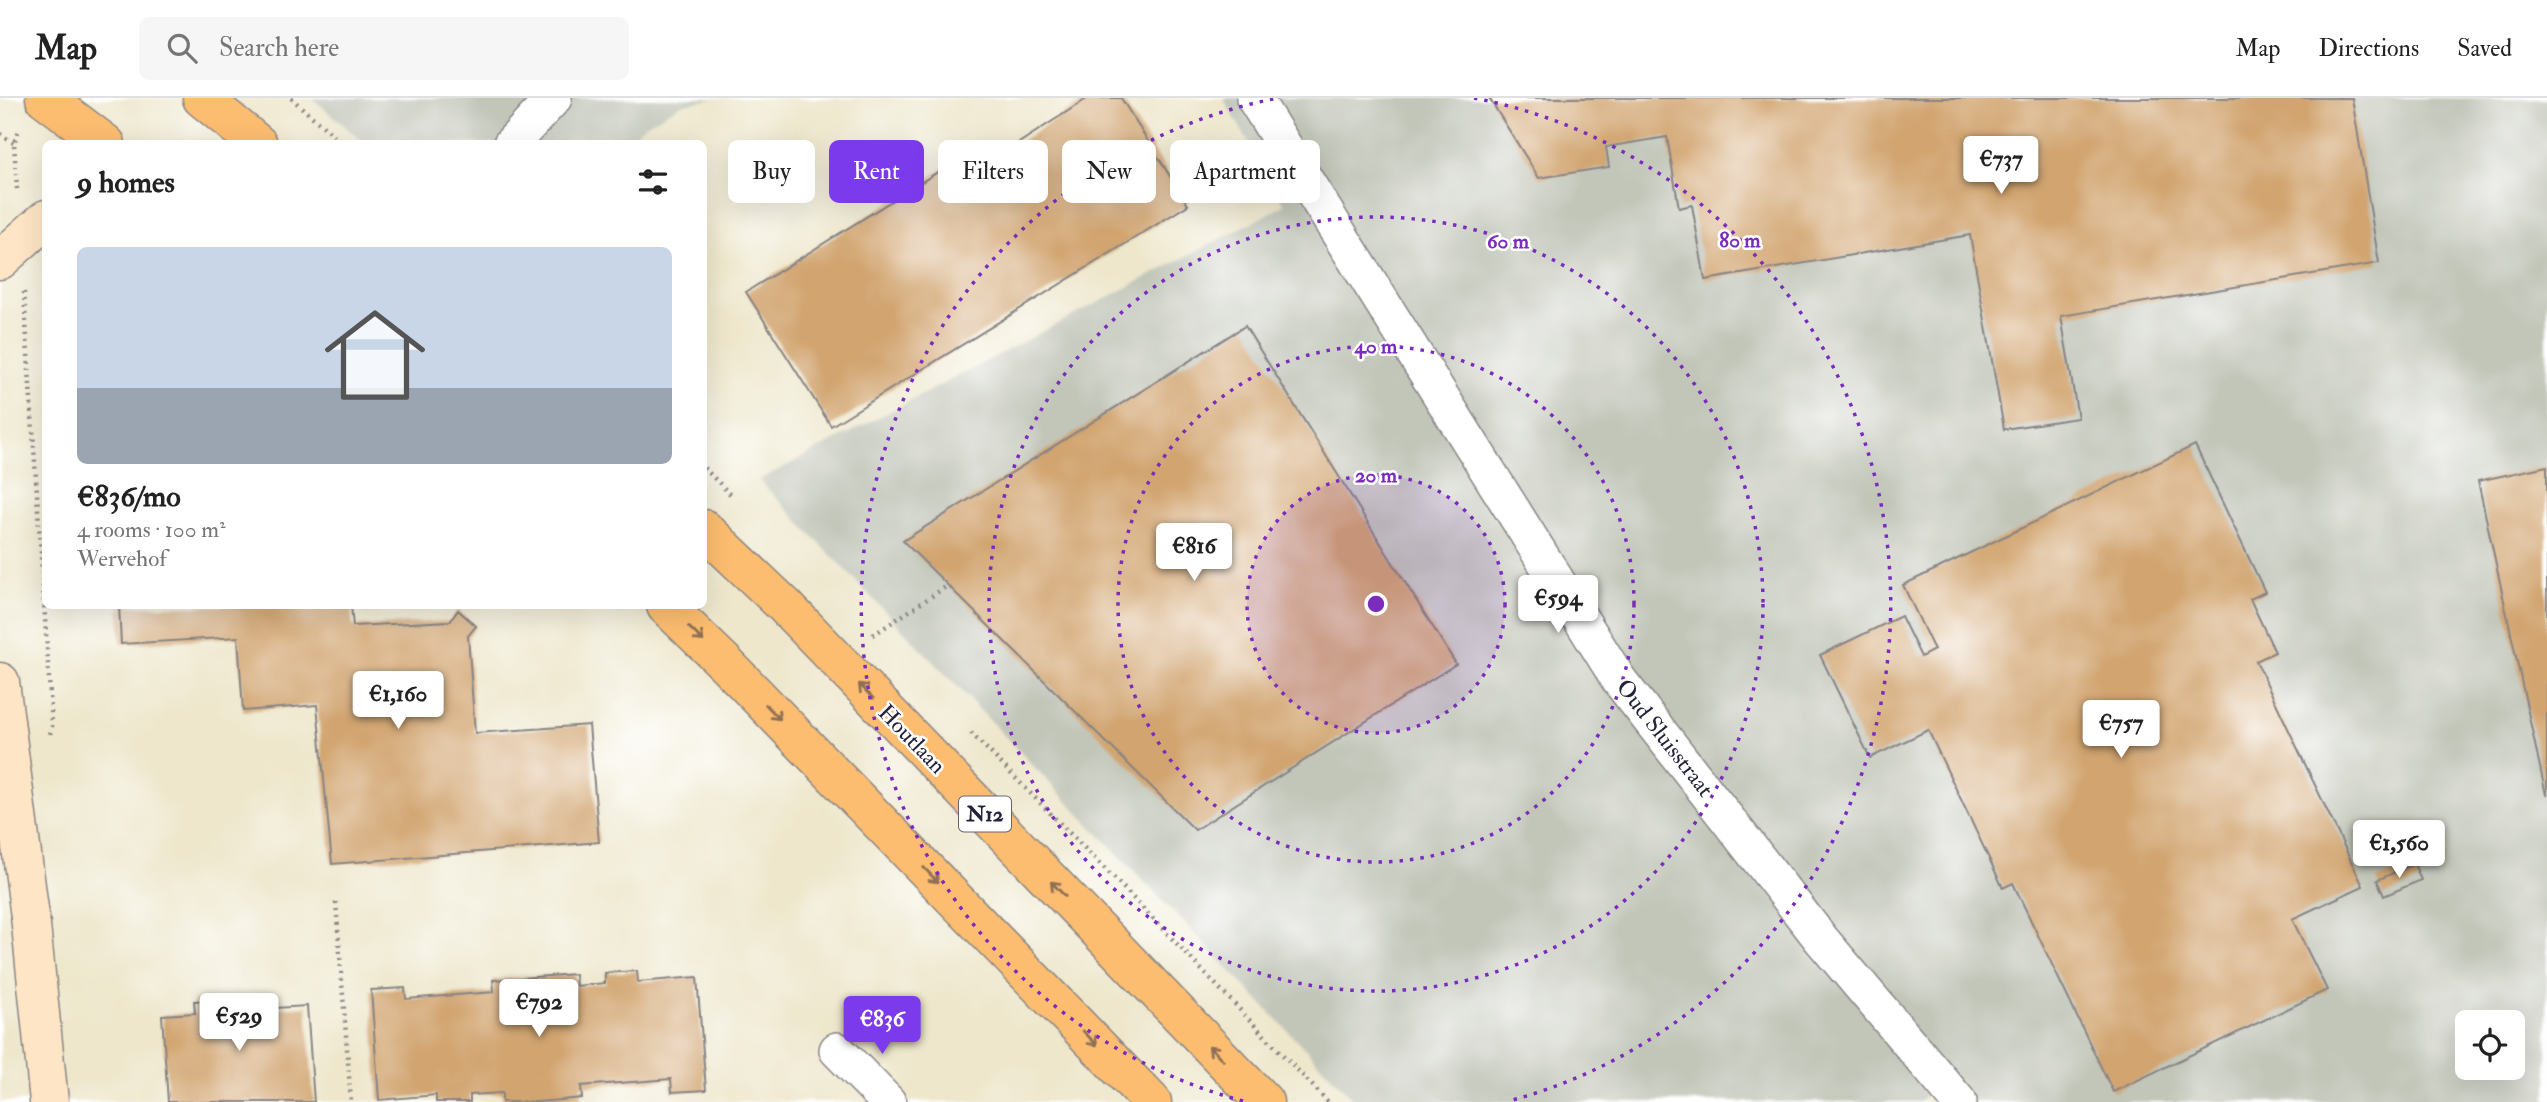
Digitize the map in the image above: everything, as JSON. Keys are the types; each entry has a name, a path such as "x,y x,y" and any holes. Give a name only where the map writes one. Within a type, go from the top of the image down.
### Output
{"main road":[{"path":"45,98 101,140"},
{"path":"202,98 253,140"},
{"name":"Houtlaan","path":"707,532 793,615 1264,1102"},
{"path":"669,609 725,663 1152,1102"},
{"path":"0,681 32,925 49,1102"},
{"path":"0,873 32,925"}],"street":[{"path":"515,140 554,98"},
{"name":"Oud Sluisstraat","path":"1254,98 1619,680 1821,939 1959,1102"},
{"path":"837,1050 888,1102"}],"path":[{"path":"291,98 338,140"},
{"path":"0,134 14,143 42,564"},
{"path":"873,635 947,586"},
{"path":"45,609 52,726 48,739"},
{"path":"336,902 351,1102"}],"shaded area":[{"path":"312,98 717,98 680,105 643,126 630,140 361,140"},
{"path":"1223,98 2547,98 2547,1102 1959,1102 1942,1082 1919,1102 1356,1102 759,480 1285,205 1284,203 1320,203 1320,140 1247,140"}],"building":[{"path":"1088,98 1121,98 1147,140 1062,140 1062,203 1156,203 1156,154 1170,176 1170,203 1188,205 831,426 746,292 888,203 924,203 924,181 938,172 938,203 1048,203 1048,140 1023,140"},
{"path":"1489,98 2352,98 2379,263 2061,316 2078,418 2004,429 1970,235 1705,280 1692,205 1679,208 1667,137 1606,147 1609,167 1539,178"},
{"path":"1245,326 1456,664 1195,830 903,541"},
{"path":"2195,445 2265,592 2250,599 2275,652 2256,661 2363,886 2292,919 2327,990 2113,1092 2013,883 2003,888 1928,730 1870,758 1820,655 1901,616 1921,657 1934,650 1903,585"},
{"path":"2547,466 2547,795 2546,795 2478,481"},
{"path":"119,609 351,609 353,626 450,621 458,610 476,626 468,636 475,733 589,725 599,842 332,864 317,705 243,711 238,637 121,644"},
{"path":"2414,864 2421,880 2384,896 2377,880"},
{"path":"637,971 638,982 697,977 706,1090 672,1092 671,1079 581,1086 582,1098 538,1102 502,1102 502,1093 470,1095 470,1102 436,1102 436,1095 379,1100 371,990 405,988 406,999 494,992 493,980 575,974 576,986 605,983 605,973"},
{"path":"275,996 275,1008 307,1006 314,1102 168,1102 162,1015 195,1013 194,1001"}]}
